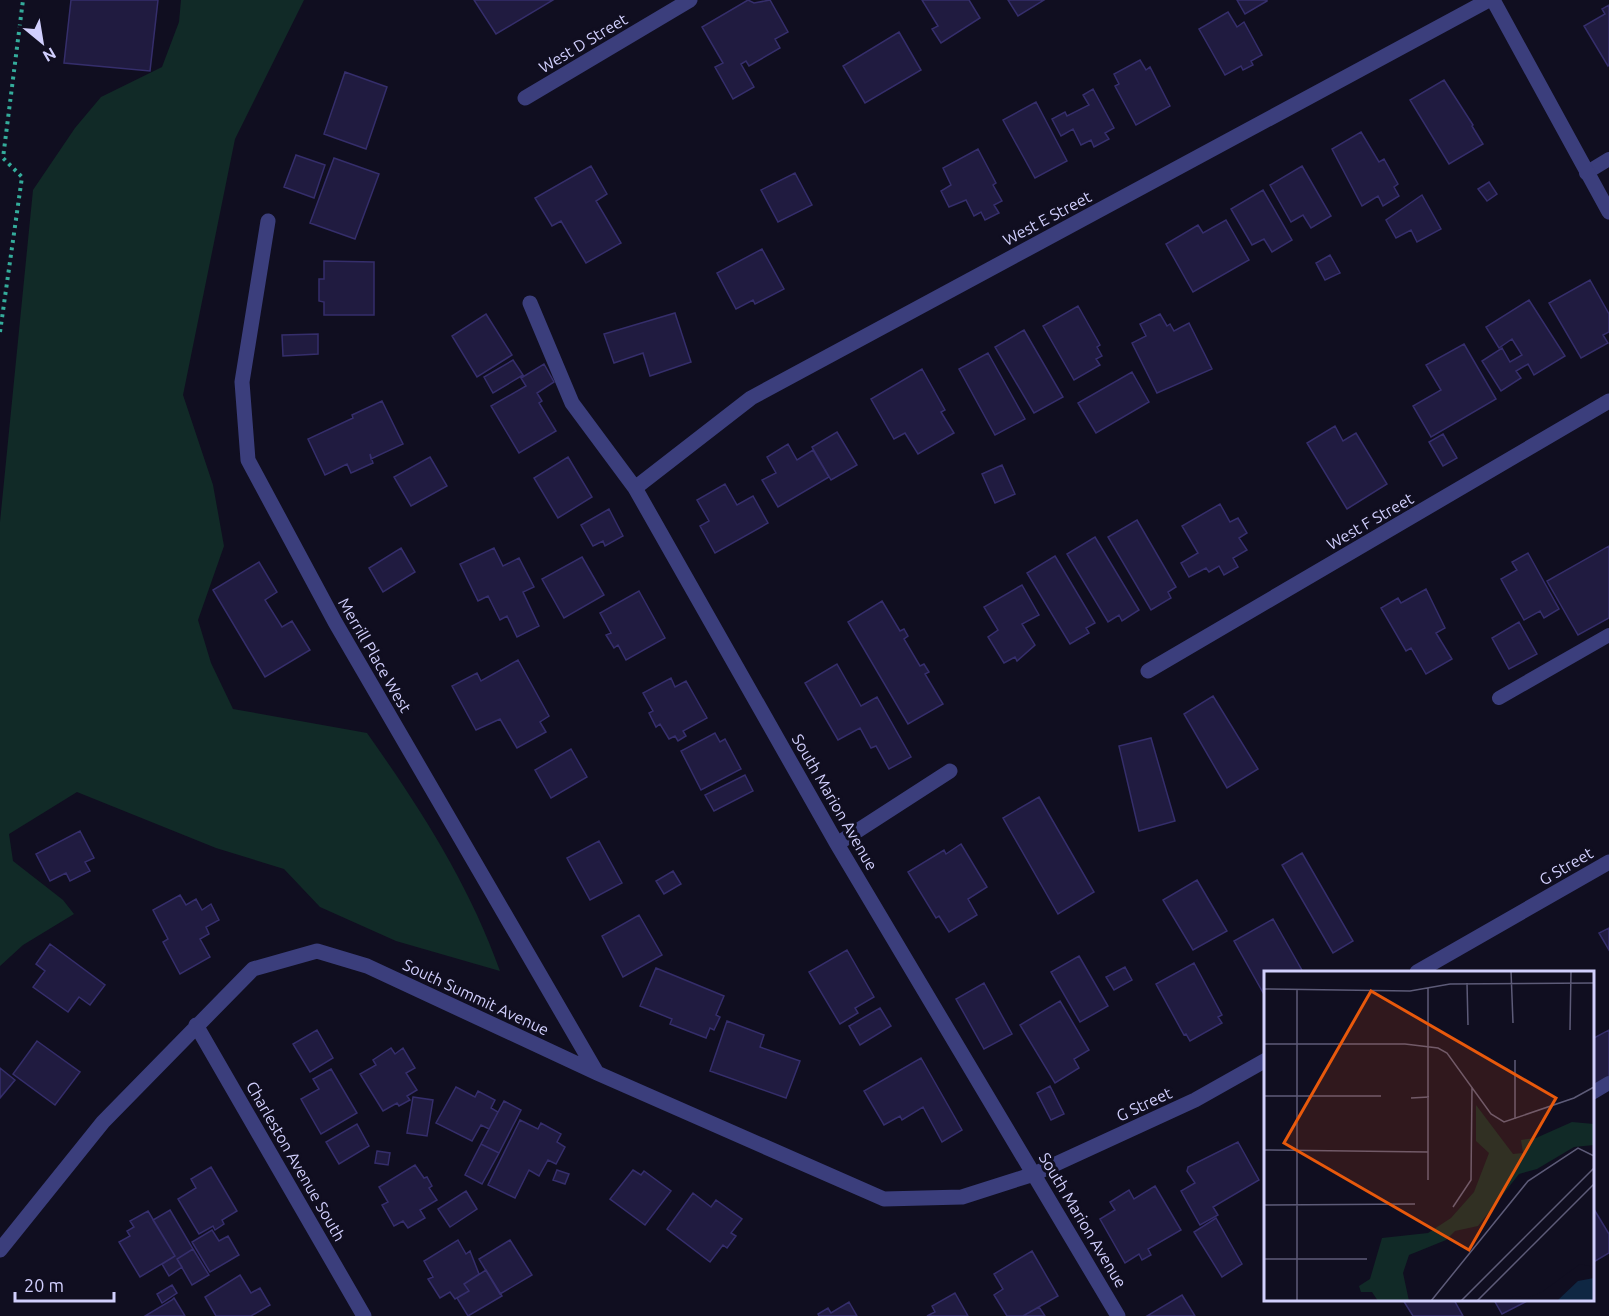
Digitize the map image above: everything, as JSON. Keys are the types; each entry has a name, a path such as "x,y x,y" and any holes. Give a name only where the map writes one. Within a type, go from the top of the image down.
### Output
{"street":[{"name":"West D Street","path":"525,98 690,0"},
{"path":"1491,0 1609,212"},
{"name":"West E Street","path":"635,488 751,398 1491,0"},
{"name":"Merrill Place West","path":"268,221 242,382 248,460 334,622 597,1073"},
{"name":"South Marion Avenue","path":"530,303 572,403 635,488 837,844 1118,1316"},
{"name":"West F Street","path":"1149,671 1609,401"},
{"path":"837,844 950,771"},
{"name":"G Street","path":"1419,971 1609,862"},
{"name":"South Summit Avenue","path":"0,1250 103,1122 253,969 316,951 367,966 597,1073 884,1199 962,1197 1034,1174"},
{"name":"Charleston Avenue South","path":"196,1025 364,1316"},
{"name":"G Street","path":"1034,1174 1195,1100 1264,1061"}],"lane":[{"path":"1586,173 1609,159"},
{"path":"1499,698 1609,635"},
{"path":"1594,1092 1609,1083"}],"path":[{"path":"0,332 22,177 3,158 23,0"}],"green space":[{"path":"181,0 304,0 235,139 183,395 213,485 224,546 198,620 211,663 233,709 367,733 442,848 474,908 500,971 396,941 320,907 284,869 216,848 77,792 9,834 13,861 63,900 74,914 23,945 0,966 0,522 33,190 75,128 101,97 162,67 179,22"}],"building":[{"path":"71,0 158,0 150,71 64,63"},
{"path":"474,0 553,0 496,34"},
{"path":"748,0 754,3 770,0 788,32 775,39 780,48 749,66 746,61 741,64 754,87 733,99 715,67 723,63 702,27"},
{"path":"922,0 969,0 980,18 941,43 932,29 938,26"},
{"path":"1008,0 1044,0 1018,16"},
{"path":"1237,0 1267,0 1267,1 1245,14"},
{"path":"1609,5 1608,66 1584,26 1605,14 1602,9"},
{"path":"1228,12 1237,27 1244,22 1262,55 1251,61 1253,65 1243,70 1241,66 1225,75 1199,29"},
{"path":"899,32 921,70 865,103 843,66"},
{"path":"1140,60 1146,70 1150,67 1170,106 1136,125 1115,86 1119,84 1114,74"},
{"path":"345,72 387,87 366,149 324,134"},
{"path":"1444,80 1483,144 1449,164 1410,100"},
{"path":"1093,89 1114,128 1105,133 1109,139 1094,147 1091,140 1081,145 1073,129 1061,136 1052,119 1065,112 1067,116 1089,105 1083,95"},
{"path":"1036,102 1067,161 1035,178 1003,120"},
{"path":"1361,132 1379,162 1384,159 1398,184 1394,187 1399,196 1383,206 1378,196 1362,206 1332,149"},
{"path":"978,149 996,183 993,185 1002,201 994,205 999,213 985,220 981,212 974,216 966,200 949,207 941,191 951,185 943,168"},
{"path":"296,155 325,165 314,198 284,187"},
{"path":"334,158 379,174 355,239 310,223"},
{"path":"591,166 607,194 596,201 621,243 586,263 561,221 552,226 535,198"},
{"path":"1302,166 1331,216 1311,228 1303,215 1291,222 1270,185"},
{"path":"795,173 812,205 778,222 761,190"},
{"path":"1489,182 1497,194 1487,201 1478,189"},
{"path":"1263,190 1292,240 1272,252 1264,239 1252,245 1231,209"},
{"path":"1422,195 1441,229 1417,242 1411,230 1396,238 1386,220"},
{"path":"1226,220 1249,260 1193,292 1166,244 1198,225 1203,233"},
{"path":"762,249 784,289 755,304 753,300 736,309 717,273"},
{"path":"1330,255 1340,273 1325,280 1316,263"},
{"path":"324,261 374,262 374,315 324,315 324,302 319,301 319,279 324,279"},
{"path":"1590,280 1609,314 1609,332 1603,335 1608,343 1581,358 1549,303"},
{"path":"1529,300 1565,356 1534,375 1528,364 1516,371 1521,378 1501,391 1482,361 1502,348 1510,362 1522,355 1512,339 1499,348 1486,327"},
{"path":"1078,306 1100,345 1097,347 1102,356 1096,359 1100,365 1074,380 1043,326"},
{"path":"675,313 691,362 650,376 643,353 614,363 604,334"},
{"path":"486,314 512,355 477,377 452,336"},
{"path":"1160,314 1167,326 1170,324 1174,331 1189,323 1212,369 1157,393 1132,343 1146,336 1140,324"},
{"path":"1024,330 1063,397 1034,413 995,347"},
{"path":"318,334 318,354 283,356 282,335"},
{"path":"1464,344 1496,399 1431,437 1413,406 1441,390 1426,365"},
{"path":"988,353 1025,419 995,435 959,369"},
{"path":"513,360 523,375 493,393 484,377"},
{"path":"544,364 554,382 537,393 542,401 539,403 556,431 519,453 491,406 526,386 521,378"},
{"path":"922,369 945,410 941,412 954,433 918,454 905,433 894,439 871,399"},
{"path":"1132,372 1149,402 1096,433 1078,403"},
{"path":"382,401 403,444 372,459 373,463 351,473 347,464 325,475 308,439 353,418 352,415"},
{"path":"1335,426 1343,441 1356,433 1387,484 1347,509 1307,443"},
{"path":"837,432 857,465 831,480 812,447"},
{"path":"1443,434 1457,458 1443,466 1429,442"},
{"path":"788,444 797,460 813,450 829,477 778,507 762,480 776,473 767,457"},
{"path":"430,457 447,486 411,506 394,477"},
{"path":"568,457 592,497 558,518 534,478"},
{"path":"1002,465 1015,494 995,503 982,474"},
{"path":"725,484 737,505 753,496 768,523 715,553 700,526 709,521 697,500"},
{"path":"1220,504 1230,522 1238,518 1247,533 1239,538 1247,550 1233,558 1238,567 1224,575 1219,566 1209,572 1206,568 1189,577 1181,563 1198,553 1182,526"},
{"path":"609,509 623,536 605,546 603,541 593,546 581,525"},
{"path":"1137,520 1176,587 1168,592 1171,598 1151,610 1108,537"},
{"path":"1095,537 1139,610 1122,621 1119,615 1108,622 1067,554"},
{"path":"1609,546 1609,618 1578,635 1547,581"},
{"path":"401,548 415,572 383,592 369,568"},
{"path":"494,548 503,566 519,558 534,587 523,592 539,626 517,637 507,616 500,620 488,596 478,601 460,564"},
{"path":"1528,553 1559,609 1544,618 1540,611 1524,620 1501,579 1517,570 1512,562"},
{"path":"1055,556 1095,623 1086,628 1089,633 1070,644 1027,573"},
{"path":"582,557 604,595 564,618 542,579"},
{"path":"259,562 277,592 265,600 282,627 292,621 310,650 265,677 213,590"},
{"path":"1022,585 1039,615 1022,624 1035,645 1017,661 1015,657 1004,663 988,637 998,630 984,607"},
{"path":"1426,589 1445,628 1436,633 1452,659 1426,674 1411,648 1406,651 1381,608 1398,598 1401,603"},
{"path":"639,591 665,638 626,660 618,645 614,648 606,635 611,633 600,613"},
{"path":"882,601 900,631 904,629 908,636 904,639 920,666 924,664 929,672 925,674 943,704 908,724 848,622"},
{"path":"1519,622 1537,654 1509,669 1492,638"},
{"path":"518,660 549,716 540,722 546,732 517,748 500,719 476,730 452,686 477,673 481,681"},
{"path":"837,664 861,706 877,697 911,757 889,769 876,746 871,748 860,728 838,740 805,683"},
{"path":"671,678 675,687 686,681 707,718 683,731 686,736 678,741 675,736 669,739 660,724 656,727 649,713 653,711 643,693"},
{"path":"1213,696 1258,769 1227,788 1184,714"},
{"path":"715,733 720,742 725,739 741,769 701,790 681,751"},
{"path":"1151,738 1175,821 1139,831 1119,746"},
{"path":"571,749 587,777 551,798 535,770"},
{"path":"745,775 753,791 714,811 705,795"},
{"path":"1039,797 1094,892 1058,914 1003,818"},
{"path":"80,831 94,858 85,862 90,871 70,881 66,873 50,881 36,854"},
{"path":"599,841 622,883 590,900 567,858"},
{"path":"961,844 987,887 968,899 977,915 949,932 939,916 936,918 908,872 944,850 946,854"},
{"path":"1302,853 1353,941 1333,953 1282,865"},
{"path":"673,871 681,884 664,894 656,881"},
{"path":"1197,880 1227,931 1193,950 1163,900"},
{"path":"180,895 186,905 196,899 202,910 211,904 219,920 206,927 209,934 200,939 210,957 180,974 163,942 168,939 153,910"},
{"path":"639,915 662,955 623,977 602,936"},
{"path":"1273,919 1302,971 1264,971 1264,994 1234,941"},
{"path":"1609,928 1609,950 1599,933"},
{"path":"50,944 105,985 90,1005 79,997 68,1012 33,987 45,971 36,964"},
{"path":"847,950 874,997 855,1008 858,1013 840,1024 809,972"},
{"path":"1079,956 1108,1006 1080,1022 1051,972"},
{"path":"1194,963 1222,1015 1218,1017 1222,1023 1190,1041 1186,1034 1184,1035 1156,984"},
{"path":"1125,967 1132,980 1114,990 1106,977"},
{"path":"656,968 724,996 716,1015 720,1017 714,1030 710,1028 706,1038 670,1024 672,1019 640,1006"},
{"path":"984,983 1012,1034 984,1049 956,999"},
{"path":"1060,1001 1089,1050 1074,1059 1079,1068 1055,1083 1020,1025"},
{"path":"880,1008 891,1026 860,1045 849,1026"},
{"path":"727,1021 764,1035 760,1047 800,1061 786,1098 710,1071"},
{"path":"317,1030 333,1058 310,1072 293,1044"},
{"path":"1609,1030 1609,1081 1596,1088 1594,1084 1594,1038"},
{"path":"37,1041 80,1072 55,1105 13,1074"},
{"path":"391,1048 395,1054 403,1048 415,1068 406,1073 417,1090 407,1096 410,1100 399,1106 397,1103 383,1111 360,1074 376,1065 373,1060"},
{"path":"921,1058 962,1130 942,1142 923,1107 902,1120 900,1116 884,1125 864,1091"},
{"path":"0,1068 15,1080 0,1098"},
{"path":"331,1069 357,1113 321,1134 301,1099 319,1089 313,1079"},
{"path":"1050,1086 1064,1114 1051,1120 1037,1093"},
{"path":"456,1087 475,1097 478,1091 495,1100 491,1108 498,1112 489,1129 481,1125 472,1141 436,1123"},
{"path":"413,1097 433,1100 427,1136 407,1133"},
{"path":"504,1101 521,1110 499,1153 481,1144"},
{"path":"520,1120 538,1129 541,1123 561,1134 557,1142 565,1147 556,1164 548,1160 539,1176 529,1170 515,1198 488,1185"},
{"path":"357,1124 369,1146 339,1164 326,1142"},
{"path":"1238,1142 1259,1180 1213,1207 1218,1215 1200,1225 1181,1191 1195,1183 1187,1171 1188,1167"},
{"path":"481,1144 499,1153 482,1184 465,1175"},
{"path":"377,1151 390,1153 388,1165 375,1163"},
{"path":"415,1165 424,1178 427,1177 432,1186 429,1188 437,1200 420,1210 425,1218 408,1228 403,1221 394,1226 382,1205 388,1202 379,1187"},
{"path":"211,1167 237,1211 222,1220 224,1224 215,1230 213,1226 199,1234 178,1199 196,1188 191,1179"},
{"path":"557,1170 569,1174 565,1184 553,1180"},
{"path":"633,1170 641,1175 644,1171 671,1191 645,1225 610,1199"},
{"path":"1155,1186 1181,1230 1148,1249 1151,1255 1142,1260 1139,1254 1125,1263 1100,1219 1115,1210 1110,1202 1129,1190 1134,1199"},
{"path":"466,1191 477,1209 450,1227 438,1209"},
{"path":"693,1193 711,1207 716,1200 742,1219 731,1233 736,1236 727,1248 723,1245 710,1262 667,1229"},
{"path":"1594,1209 1609,1234 1609,1253 1594,1262"},
{"path":"170,1210 193,1249 177,1259 182,1267 169,1276 162,1264 175,1256 153,1220"},
{"path":"148,1211 175,1256 140,1277 119,1242 130,1236 127,1231 134,1227 130,1221"},
{"path":"1216,1218 1242,1264 1222,1277 1194,1232"},
{"path":"212,1230 219,1241 228,1236 239,1255 210,1272 192,1242"},
{"path":"458,1240 466,1254 470,1251 479,1274 464,1284 469,1291 455,1299 450,1292 440,1298 428,1279 433,1277 424,1261"},
{"path":"510,1240 532,1275 500,1294 479,1259"},
{"path":"193,1249 209,1275 192,1285 177,1259"},
{"path":"1032,1251 1058,1296 1023,1316 1007,1316 994,1295 1003,1289 994,1274"},
{"path":"486,1270 502,1296 468,1316 457,1298 469,1291 464,1284"},
{"path":"240,1275 251,1293 260,1288 270,1305 251,1316 216,1316 205,1297"},
{"path":"172,1285 177,1293 162,1303 157,1294"},
{"path":"955,1293 968,1316 927,1316 935,1312 932,1306"},
{"path":"1182,1295 1195,1316 1147,1316"},
{"path":"174,1298 185,1316 145,1316 172,1300"},
{"path":"1404,1301 1455,1301 1463,1316 1413,1316"},
{"path":"1495,1301 1527,1301 1502,1314"},
{"path":"849,1302 857,1316 819,1316 818,1314 828,1308 831,1313"},
{"path":"1039,1307 1045,1316 1023,1316"}]}
